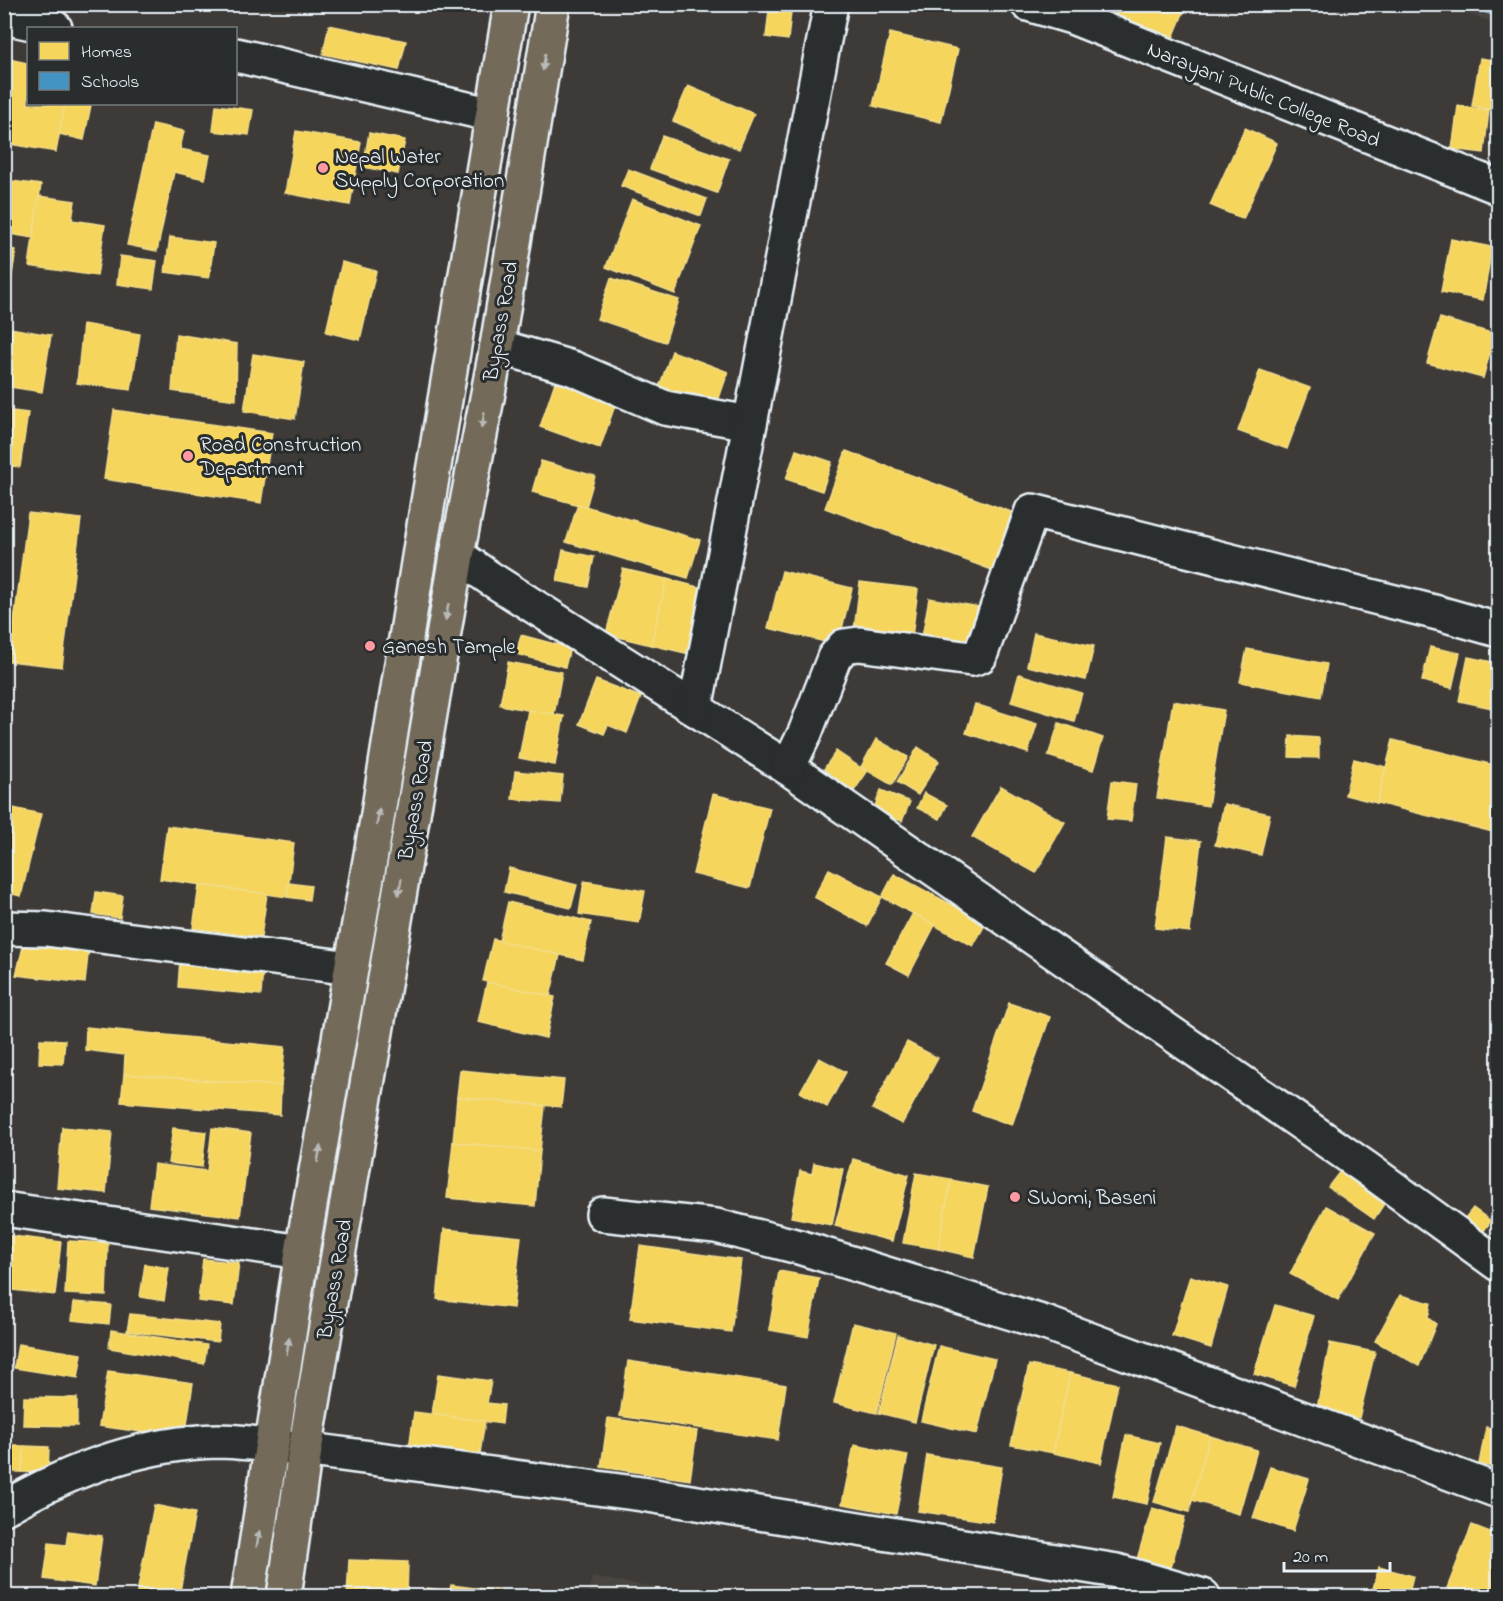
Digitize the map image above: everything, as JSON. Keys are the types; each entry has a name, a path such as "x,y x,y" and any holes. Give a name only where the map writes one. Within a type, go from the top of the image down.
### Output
{"highway":[{"name":"Bypass Road","path":"284,1596 289,1448 302,1252 377,820 512,4"},
{"name":"Bypass Road","path":"248,1596 289,1448 497,346 553,4"}],"street":[{"path":"695,709 831,4"},
{"name":"Narayani Public College Road","path":"1028,4 1074,11 1498,187"},
{"path":"4,17 50,27"},
{"path":"237,55 494,115"},
{"path":"497,346 572,368 665,408 750,423"},
{"path":"788,768 805,734 834,658 844,646 859,645 971,659 980,656 1032,511 1498,630"},
{"path":"457,555 788,768 1366,1168 1498,1264"},
{"path":"4,928 46,929 351,968"},
{"path":"4,1209 302,1252"},
{"path":"603,1214 716,1226 799,1247 1048,1324 1498,1491"},
{"path":"4,1508 39,1488 101,1462 163,1446 219,1441 289,1448 677,1500 1117,1571 1203,1596"}],"shaded area":[{"path":"1442,5 1498,5 1498,24"},
{"path":"592,1577 714,1596 589,1596"}],"building: Homes":[{"path":"751,4 790,4 790,10"},
{"path":"1119,4 1187,4 1170,45 1112,21"},
{"path":"769,10 791,12 788,40 766,37"},
{"path":"329,25 406,41 399,70 323,54"},
{"path":"890,33 958,49 941,122 873,106"},
{"path":"4,58 27,63 27,105 65,105 56,152 4,143"},
{"path":"1480,58 1498,61 1498,111 1472,106"},
{"path":"688,86 754,114 739,149 673,121"},
{"path":"65,105 91,105 84,140 59,134"},
{"path":"216,105 253,110 249,135 213,131"},
{"path":"1458,106 1489,110 1484,153 1452,149"},
{"path":"153,124 184,131 180,149 210,155 205,179 174,172 157,251 127,245"},
{"path":"1245,128 1277,143 1243,219 1210,205"},
{"name":"Nepal Water Supply Corporation","path":"296,131 361,142 350,205 285,193"},
{"path":"369,133 405,140 398,174 363,167"},
{"path":"662,136 729,159 717,193 650,169"},
{"path":"628,169 707,199 701,216 621,186"},
{"path":"4,180 41,185 33,238 4,233"},
{"path":"39,196 75,201 72,220 105,225 97,276 29,266"},
{"path":"632,199 701,226 675,294 606,267"},
{"path":"170,237 214,243 209,278 165,272"},
{"path":"1451,239 1492,247 1483,300 1441,292"},
{"path":"4,248 16,250 4,324"},
{"path":"120,256 157,261 153,289 117,284"},
{"path":"342,262 376,271 360,340 326,332"},
{"path":"611,278 679,300 665,342 597,319"},
{"path":"1440,318 1495,334 1483,378 1427,363"},
{"path":"83,324 140,334 131,390 77,383"},
{"path":"4,327 51,335 42,392 4,386"},
{"path":"176,334 237,344 236,400 172,391"},
{"path":"672,351 728,372 715,410 658,390"},
{"path":"253,354 304,362 295,419 244,411"},
{"path":"1260,370 1310,388 1287,449 1238,431"},
{"path":"557,376 618,397 600,448 540,427"},
{"path":"4,410 28,413 20,467 4,465"},
{"name":"Road Construction Department","path":"114,410 272,433 261,503 104,479"},
{"path":"796,450 832,462 822,491 786,479"},
{"path":"846,451 1014,513 992,570 825,508"},
{"path":"541,461 595,476 586,507 532,492"},
{"path":"578,504 700,540 688,578 566,542"},
{"path":"28,513 81,519 62,667 9,661"},
{"path":"563,550 594,557 588,587 557,581"},
{"path":"623,569 667,579 651,645 606,634"},
{"path":"782,571 852,588 838,645 768,628"},
{"path":"667,579 706,589 690,654 651,645"},
{"path":"860,582 918,589 911,645 853,638"},
{"path":"929,598 980,607 973,645 922,637"},
{"path":"1034,633 1094,646 1086,680 1027,666"},
{"path":"521,635 570,648 565,667 516,654"},
{"path":"1430,647 1460,653 1452,688 1422,681"},
{"path":"1247,649 1327,664 1321,697 1240,682"},
{"path":"1468,657 1498,663 1497,709 1459,701"},
{"path":"508,662 562,672 554,715 500,705"},
{"path":"1019,674 1082,693 1074,721 1011,702"},
{"path":"596,680 641,697 627,733 608,725 604,734 579,724"},
{"path":"1173,701 1224,710 1208,806 1157,798"},
{"path":"975,704 1037,724 1028,753 966,733"},
{"path":"528,710 564,716 555,765 519,758"},
{"path":"1059,723 1103,738 1093,770 1048,756"},
{"path":"1290,736 1319,738 1319,758 1289,757"},
{"path":"876,739 908,757 892,785 861,767"},
{"path":"1393,740 1498,766 1497,833 1377,803"},
{"path":"918,747 939,761 918,795 897,782"},
{"path":"836,751 867,772 854,791 824,769"},
{"path":"1354,759 1386,767 1377,803 1345,795"},
{"path":"515,771 563,776 560,803 512,799"},
{"path":"1112,781 1136,784 1131,821 1107,819"},
{"path":"1001,786 1065,822 1036,873 972,837"},
{"path":"881,790 910,802 902,821 873,811"},
{"path":"924,793 947,805 940,819 917,808"},
{"path":"713,794 770,808 750,888 693,874"},
{"path":"1224,804 1270,814 1261,855 1215,845"},
{"path":"4,806 41,814 21,896 4,892"},
{"path":"167,826 294,843 287,897 160,879"},
{"path":"1167,837 1201,841 1190,932 1155,928"},
{"path":"509,868 577,885 571,908 504,892"},
{"path":"829,869 882,897 867,926 814,897"},
{"path":"894,874 986,923 973,946 882,897"},
{"path":"584,881 645,891 639,923 579,914"},
{"path":"289,883 311,886 309,900 287,897"},
{"path":"199,885 267,894 261,937 193,928"},
{"path":"96,892 123,896 120,918 93,914"},
{"path":"508,902 591,922 583,960 499,941"},
{"path":"913,913 935,925 909,975 886,963"},
{"path":"25,939 89,946 85,983 16,975"},
{"path":"493,939 560,955 550,996 483,981"},
{"path":"180,959 263,968 261,995 178,987"},
{"path":"487,982 555,997 546,1038 478,1022"},
{"path":"1009,1003 1050,1017 1012,1125 972,1111"},
{"path":"86,1027 285,1047 281,1086 124,1074 125,1055 85,1050"},
{"path":"40,1039 65,1040 63,1064 39,1063"},
{"path":"907,1042 938,1058 902,1124 872,1109"},
{"path":"819,1058 846,1072 827,1107 800,1092"},
{"path":"460,1070 564,1080 561,1107 457,1097"},
{"path":"124,1074 281,1086 280,1115 121,1102"},
{"path":"457,1097 545,1106 540,1151 453,1142"},
{"path":"62,1127 112,1132 106,1193 57,1188"},
{"path":"173,1128 206,1132 202,1167 168,1163"},
{"path":"212,1128 251,1133 240,1217 149,1206 154,1164 207,1171"},
{"path":"453,1142 540,1151 535,1206 447,1198"},
{"path":"853,1159 909,1175 892,1241 835,1226"},
{"path":"814,1163 843,1169 832,1225 791,1217 800,1171 812,1174"},
{"path":"1341,1170 1386,1201 1374,1219 1328,1187"},
{"path":"916,1173 951,1179 938,1249 903,1243"},
{"path":"951,1180 988,1187 974,1257 938,1249"},
{"path":"1326,1206 1375,1233 1338,1300 1290,1274"},
{"path":"1473,1208 1491,1221 1483,1232 1465,1218"},
{"path":"444,1229 521,1237 513,1308 437,1299"},
{"path":"4,1235 61,1242 55,1295 4,1289"},
{"path":"68,1241 108,1243 106,1296 65,1294"},
{"path":"640,1246 741,1260 731,1332 630,1319"},
{"path":"203,1259 239,1263 234,1305 198,1301"},
{"path":"145,1264 169,1268 164,1301 140,1297"},
{"path":"779,1271 819,1278 808,1337 769,1330"},
{"path":"1190,1276 1228,1287 1211,1348 1172,1336"},
{"path":"1400,1295 1431,1303 1428,1318 1436,1324 1419,1366 1375,1341"},
{"path":"74,1302 111,1305 109,1324 72,1320"},
{"path":"1275,1305 1314,1316 1294,1386 1254,1374"},
{"path":"130,1314 220,1324 218,1342 127,1331"},
{"path":"853,1323 896,1333 877,1413 834,1403"},
{"path":"111,1330 207,1345 204,1364 109,1348"},
{"path":"898,1335 934,1345 915,1422 879,1413"},
{"path":"1330,1343 1375,1352 1359,1418 1316,1412"},
{"path":"18,1344 82,1354 78,1378 14,1368"},
{"path":"939,1346 995,1359 977,1434 921,1421"},
{"path":"628,1361 786,1385 778,1440 620,1416"},
{"path":"1029,1365 1070,1373 1053,1453 1011,1445"},
{"path":"108,1371 193,1383 185,1438 99,1426"},
{"path":"1070,1373 1118,1384 1101,1463 1053,1453"},
{"path":"438,1374 491,1381 487,1403 504,1405 502,1424 432,1414"},
{"path":"24,1397 77,1398 77,1426 23,1425"},
{"path":"414,1412 485,1421 479,1460 407,1463"},
{"path":"608,1418 697,1431 690,1480 601,1467"},
{"path":"1176,1426 1210,1436 1189,1512 1154,1502"},
{"path":"1486,1427 1498,1430 1498,1468 1479,1464"},
{"path":"1126,1435 1160,1443 1147,1504 1113,1497"},
{"path":"1210,1436 1257,1450 1239,1514 1192,1500"},
{"path":"854,1445 908,1455 896,1514 842,1504"},
{"path":"7,1446 24,1446 22,1472 6,1472"},
{"path":"24,1446 49,1447 48,1473 22,1472"},
{"path":"927,1455 1002,1467 993,1522 918,1511"},
{"path":"1270,1467 1309,1479 1293,1531 1253,1518"},
{"path":"154,1505 195,1513 179,1596 153,1596 137,1593"},
{"path":"1152,1508 1185,1517 1169,1575 1135,1566"},
{"path":"1472,1525 1498,1535 1498,1577 1491,1596 1468,1596 1447,1588"},
{"path":"68,1531 102,1536 95,1586 44,1579 49,1543 66,1545"},
{"path":"349,1560 408,1562 407,1596 347,1596"},
{"path":"1379,1567 1413,1576 1408,1596 1371,1596"},
{"path":"451,1585 507,1592 507,1596 425,1596 427,1588 450,1591"}],"building: Schools":[{"path":"1461,4 1498,4 1498,17"}],"place":[{"name":"Nepal Water Supply Corporation","path":"323,168"},
{"name":"Road Construction Department","path":"188,456"},
{"name":"Ganesh Tample","path":"370,646"},
{"name":"SWomi, Baseni","path":"1015,1197"}]}
